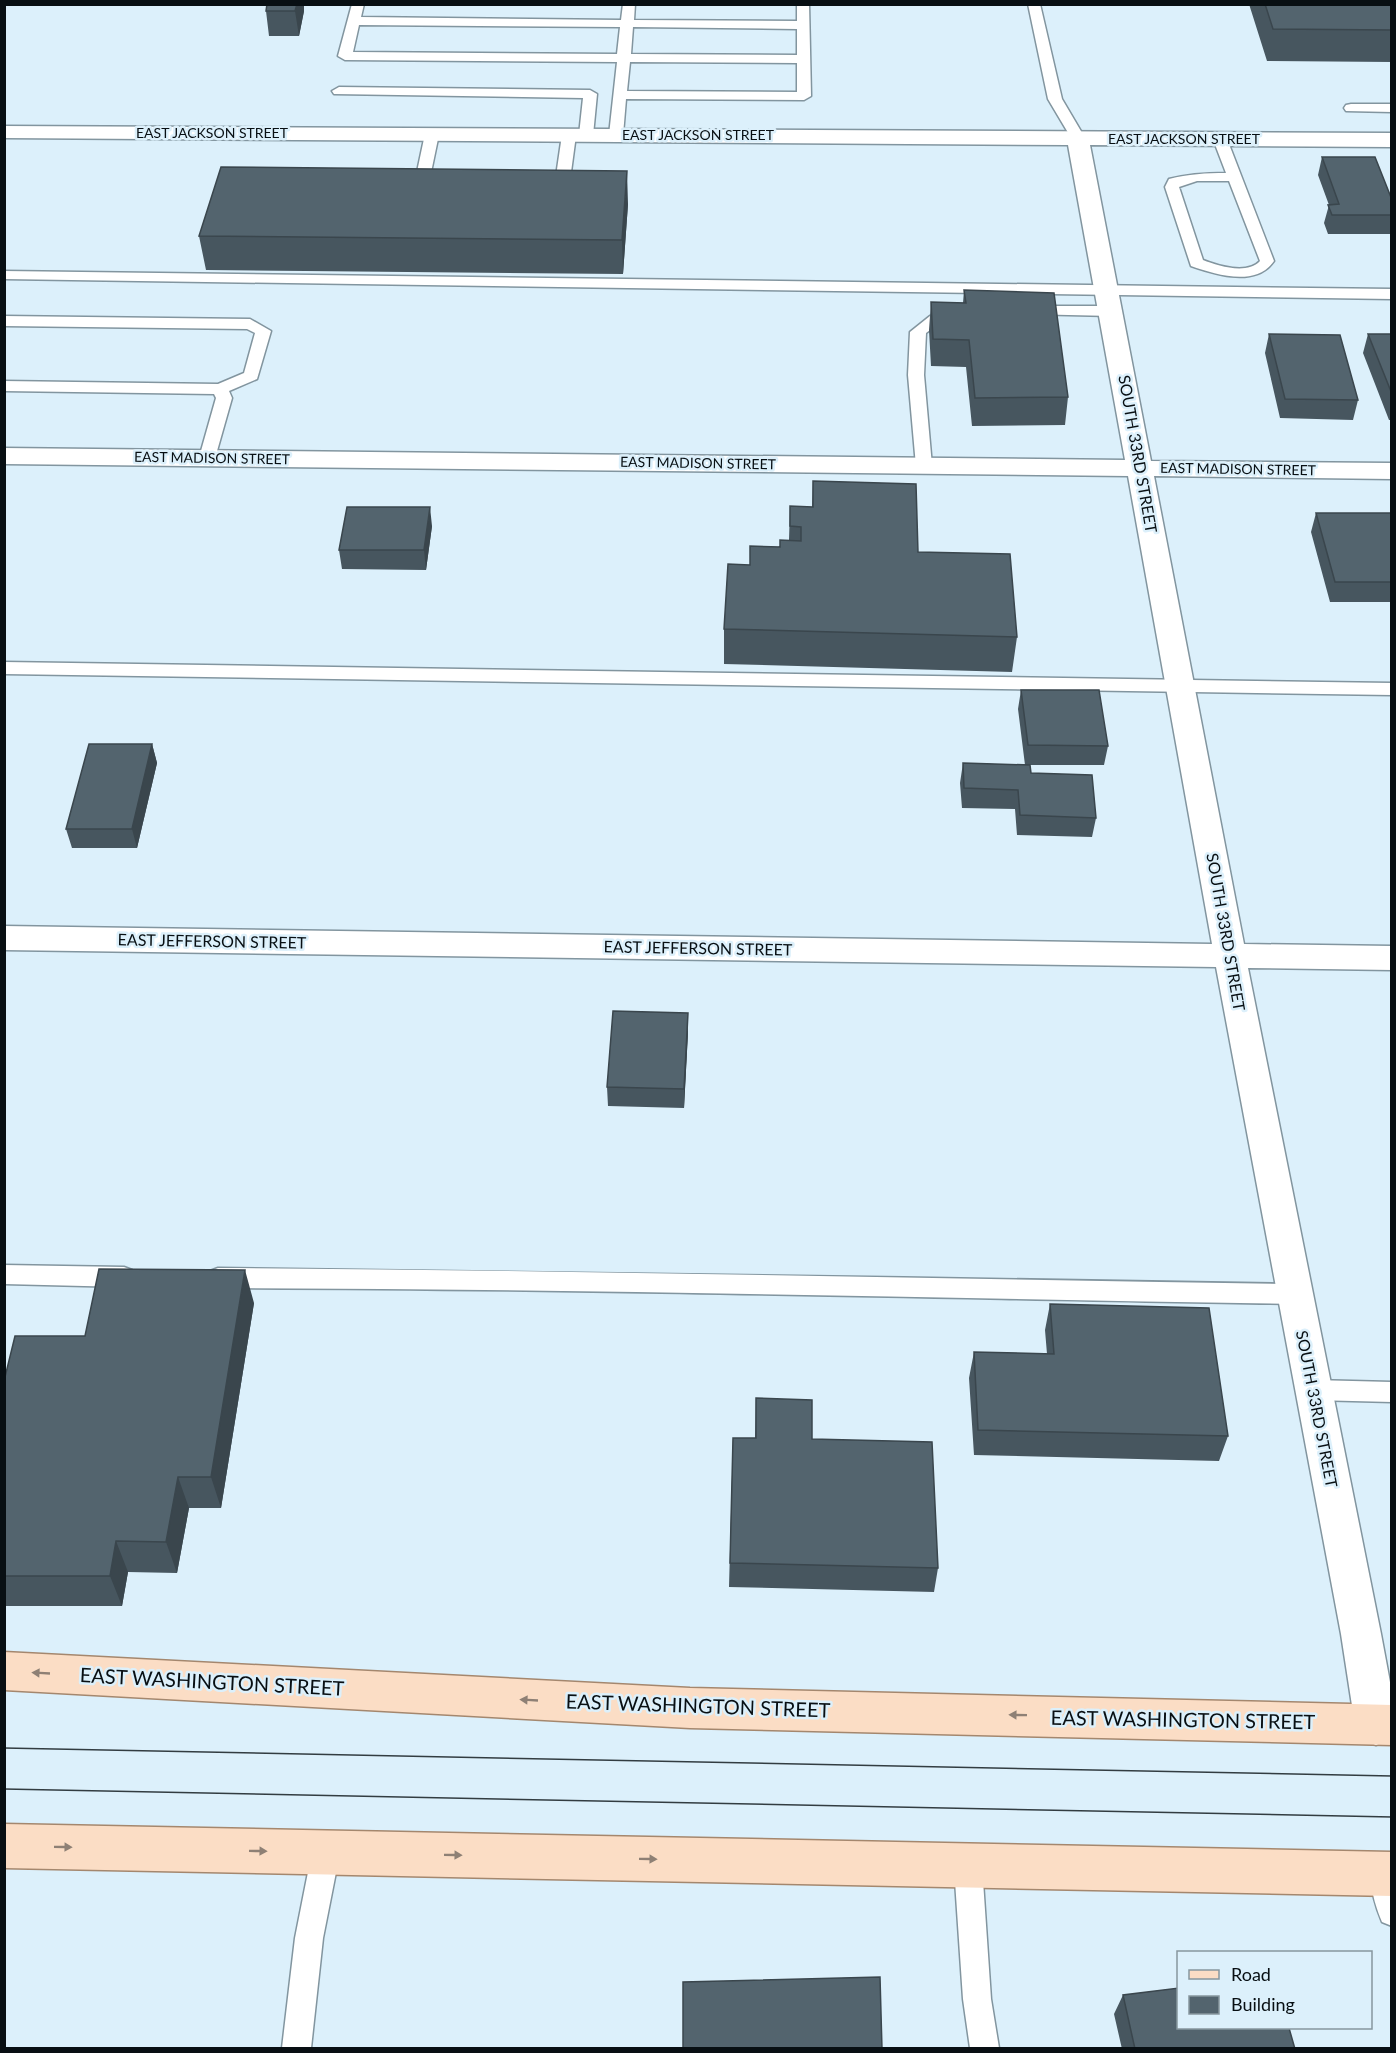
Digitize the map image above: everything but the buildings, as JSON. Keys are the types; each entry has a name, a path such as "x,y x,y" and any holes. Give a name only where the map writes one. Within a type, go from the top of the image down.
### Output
{"main road":[{"name":"EAST WASHINGTON STREET","path":"4,1671 690,1708 1384,1725"},
{"path":"4,1846 968,1866 1389,1887"}],"street":[{"name":"EAST JACKSON STREET","path":"4,132 1392,140"},
{"name":"SOUTH 33RD STREET","path":"1078,138 1313,1390 1384,1725"},
{"name":"EAST MADISON STREET","path":"4,456 1392,471"},
{"name":"EAST JEFFERSON STREET","path":"4,938 1392,958"}],"lane":[{"path":"358,4 345,56 804,59"},
{"path":"616,135 629,4"},
{"path":"620,95 804,96 803,4"},
{"path":"1034,4 1055,99 1078,138"},
{"path":"354,21 803,26"},
{"path":"339,91 590,94 562,187 539,187"},
{"path":"1351,108 1392,108"},
{"path":"432,134 421,186 445,186"},
{"path":"1220,139 1235,177 1267,261 1265,266 1258,271 1231,272 1211,269 1196,263 1172,187 1174,182 1183,179 1235,177"},
{"path":"4,275 1109,302 1392,294"},
{"path":"1009,312 1109,302"},
{"path":"924,466 916,375 918,332 927,322 944,315 974,312"},
{"path":"4,321 250,324 262,331 251,376 220,389 4,386"},
{"path":"207,458 224,398 220,389"},
{"path":"4,668 1392,689"},
{"path":"4,1274 147,1277"},
{"path":"195,1278 497,1280 1295,1294"},
{"path":"1313,1390 1392,1392"},
{"path":"296,2049 309,1938 326,1852"},
{"path":"968,1866 977,1999 986,2049"}],"tram line":[{"path":"4,1748 1392,1776"},
{"path":"4,1789 1392,1817"}]}
